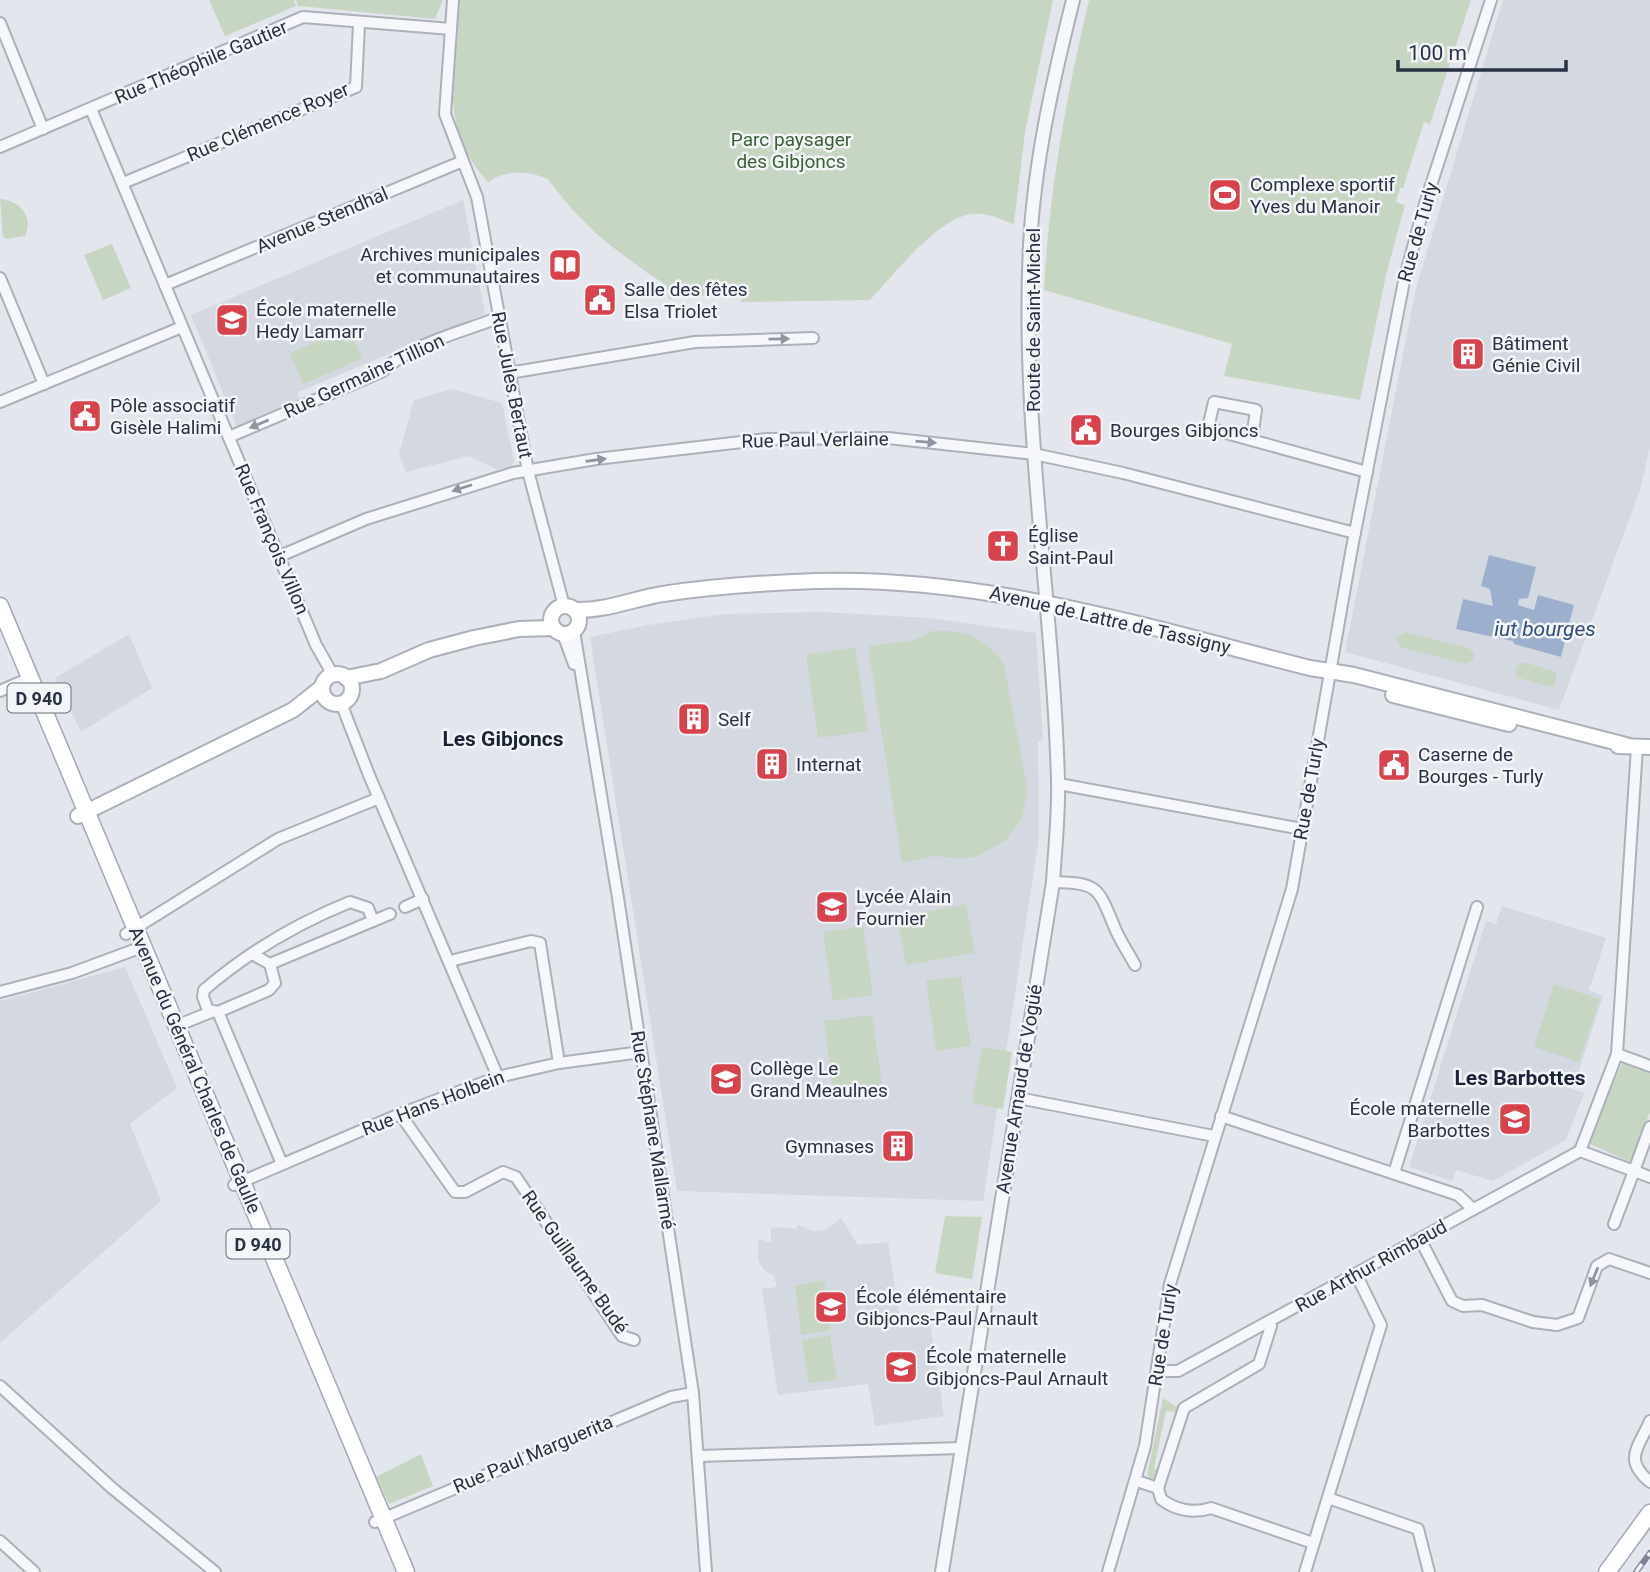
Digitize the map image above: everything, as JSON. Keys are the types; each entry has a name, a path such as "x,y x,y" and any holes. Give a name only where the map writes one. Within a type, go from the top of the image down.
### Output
{"main road":[{"name":"Avenue de Lattre de Tassigny","path":"293,710 340,699 381,671 429,650 661,594 817,581 928,583 1047,602 1638,746"},
{"name":"Avenue du Général Charles de Gaulle","path":"0,606 26,680 130,931 379,1520 406,1572"},
{"name":"Avenue du Général Charles de Gaulle","path":"0,630 26,680"},
{"name":"Avenue de Lattre de Tassigny","path":"83,814 293,710 322,687 326,679 381,671"},
{"path":"339,676 340,699"},
{"path":"322,687 340,699"},
{"path":"1607,1572 1650,1513"},
{"name":"Avenue du Général Charles de Gaulle","path":"379,1520 395,1572"}],"street":[{"path":"453,0 445,114 463,161"},
{"name":"Route de Saint-Michel","path":"1047,602 1034,454 1030,245 1040,156 1073,0"},
{"name":"Rue de Turly","path":"1108,1572 1136,1481 1158,1371 1170,1284 1292,889 1355,533 1404,281 1423,209 1491,0"},
{"name":"Rue Théophile Gautier","path":"0,147 303,17 451,29"},
{"path":"0,23 43,130"},
{"name":"Rue Clémence Royer","path":"123,183 356,87 359,23"},
{"name":"Rue François Villon","path":"91,109 317,645 339,676"},
{"name":"Rue Jules Bertaut","path":"463,161 471,175 528,471 564,616"},
{"name":"Avenue Stendhal","path":"165,285 463,161"},
{"path":"0,278 44,384"},
{"name":"Rue Germaine Tillion","path":"229,437 383,371 394,360 500,317"},
{"path":"0,402 182,327"},
{"path":"509,373 695,342 813,338"},
{"path":"1252,438 1256,410 1214,402 1208,428 1367,472"},
{"name":"Rue Paul Verlaine","path":"280,556 366,519 478,483 528,471 767,439 888,438 1034,454 1123,473 1355,533"},
{"name":"Avenue Arnaud de Vogüé","path":"942,1572 1053,881 1059,784 1047,602"},
{"name":"Rue Stéphane Mallarmé","path":"564,616 584,690 693,1393 706,1572"},
{"path":"0,691 26,680"},
{"path":"340,699 379,798 498,1077"},
{"path":"1638,746 1617,1054 1580,1151 1650,1177"},
{"path":"1059,784 1302,829"},
{"path":"130,931 278,839 379,798"},
{"path":"1053,881 1085,886 1105,899 1114,927 1135,965"},
{"path":"405,907 423,899"},
{"path":"282,1164 215,1012 205,1003 204,990 305,921 350,902 364,904 373,921"},
{"path":"1394,1173 1477,907"},
{"path":"270,964 390,914"},
{"path":"450,961 531,940 540,943 559,1063"},
{"path":"0,992 72,974 138,948"},
{"path":"186,1022 273,987 276,978 270,964 254,955"},
{"name":"Rue Hans Holbein","path":"238,1183 400,1114 498,1077 559,1063 641,1052"},
{"path":"1617,1054 1650,1066"},
{"path":"1018,1098 1214,1136"},
{"name":"Rue Guillaume Budé","path":"400,1114 455,1192 466,1192 503,1172 516,1177 622,1336 634,1340"},
{"path":"1221,1116 1458,1195 1474,1209"},
{"path":"1614,1224 1650,1127"},
{"name":"Rue Arthur Rimbaud","path":"1158,1371 1178,1371 1580,1151"},
{"path":"1420,1239 1452,1301 1463,1306 1482,1305 1533,1322 1557,1325 1578,1318 1597,1266 1609,1259 1650,1273"},
{"path":"1305,1572 1381,1325 1356,1274"},
{"path":"1269,1323 1271,1326 1259,1364 1184,1408 1158,1488 1161,1499 1171,1505 1195,1512 1211,1508 1313,1543"},
{"path":"0,1386 112,1488 215,1572"},
{"name":"Rue Paul Marguerita","path":"379,1520 671,1397 693,1393"},
{"path":"1650,1421 1633,1460 1635,1469 1650,1482"},
{"path":"699,1457 961,1448"},
{"path":"1136,1481 1158,1488"},
{"path":"1328,1498 1418,1529 1429,1572"},
{"path":"2,1547 34,1572"}],"shaded area":[{"path":"1503,0 1650,0 1650,447 1640,490 1559,710 1345,652 1416,288"},
{"path":"463,200 485,314 298,392 299,401 237,427 191,315"},
{"path":"452,389 502,403 514,461 511,467 496,469 469,456 406,472 399,454 414,400"},
{"name":"Lycée Alain Fournier","path":"822,612 929,618 1036,633 1043,740 1038,742 1039,838 983,1201 677,1191 590,637 725,614"},
{"path":"129,634 152,688 81,732 55,678"},
{"path":"1502,906 1606,938 1589,990 1603,996 1576,1080 1555,1074 1552,1082 1584,1093 1566,1140 1493,1181 1456,1170 1452,1181 1409,1167 1486,921 1496,924"},
{"path":"125,967 177,1088 130,1124 161,1201 0,1343 0,1001"},
{"name":"École élémentaire Gibjoncs-Paul Arnault","path":"841,1218 858,1245 888,1242 901,1325 930,1321 944,1416 875,1426 868,1384 778,1395 762,1289 777,1287 774,1276 764,1270 758,1260 758,1242 760,1239 771,1243 771,1228 796,1229 798,1225 814,1231 826,1230"}],"green space":[{"path":"209,0 294,0 296,6 225,36"},
{"path":"296,0 443,0 435,19 298,6"},
{"name":"Parc paysager des Gibjoncs","path":"460,0 1053,0 1025,132 1014,224 993,216 972,214 945,225 917,249 870,300 741,302 740,292 669,299 667,286 588,226 548,179 533,174 510,173 488,182 472,161 455,118 453,96 454,49"},
{"name":"Complexe sportif Yves du Manoir","path":"1089,0 1471,0 1430,124 1424,122 1396,202 1405,205 1386,275 1360,400 1224,376 1232,344 1044,290 1060,144"},
{"path":"0,199 13,202 23,210 28,222 25,236 7,239 3,237"},
{"path":"112,244 131,288 103,300 84,255"},
{"path":"349,328 362,359 303,384 290,353"},
{"path":"933,631 955,632 974,637 990,648 1004,665 1027,796 1021,820 1006,840 978,856 964,859 934,856 902,863 868,646 914,640"},
{"path":"1405,632 1469,648 1474,653 1473,660 1465,664 1400,647 1396,637"},
{"path":"855,647 868,731 818,738 806,655"},
{"path":"1523,662 1556,672 1555,685 1550,687 1516,677 1516,667"},
{"path":"966,904 975,953 906,965 897,917"},
{"path":"863,926 873,995 833,1001 823,932"},
{"path":"961,976 971,1046 936,1051 926,981"},
{"path":"1554,984 1600,999 1579,1062 1534,1047"},
{"path":"872,1015 882,1084 833,1091 824,1021"},
{"path":"982,1047 1012,1052 1003,1109 972,1103"},
{"path":"1622,1063 1650,1073 1650,1112 1630,1162 1588,1143"},
{"path":"945,1216 982,1217 972,1279 935,1273"},
{"path":"824,1280 831,1330 801,1335 795,1286"},
{"path":"830,1335 837,1380 809,1383 802,1340"},
{"path":"1163,1398 1177,1407 1175,1412 1166,1411 1154,1468 1160,1470 1153,1480 1147,1475"},
{"path":"421,1454 433,1486 389,1504 376,1477"}],"water":[{"name":"iut bourges","path":"1489,555 1536,567 1528,598 1519,599 1518,605 1534,610 1538,595 1574,605 1561,657 1514,644 1513,641 1456,629 1463,599 1493,606 1490,589 1481,586"}],"railway":[{"path":"1636,1572 1650,1553"}],"place":[{"name":"Complexe sportif Yves du Manoir","path":"1225,195"},
{"name":"Archives municipales et communautaires","path":"565,265"},
{"name":"Salle des fêtes Elsa Triolet","path":"600,300"},
{"name":"École maternelle Hedy Lamarr","path":"232,320"},
{"name":"Bâtiment Génie Civil","path":"1468,354"},
{"name":"Pôle associatif Gisèle Halimi","path":"85,416"},
{"name":"Bourges Gibjoncs","path":"1086,430"},
{"name":"Église Saint-Paul","path":"1003,546"},
{"name":"Self","path":"694,719"},
{"name":"Internat","path":"772,764"},
{"name":"Caserne de Bourges - Turly","path":"1394,765"},
{"name":"Lycée Alain Fournier","path":"832,907"},
{"name":"Collège Le Grand Meaulnes","path":"726,1079"},
{"name":"École maternelle Barbottes","path":"1515,1119"},
{"name":"Gymnases","path":"898,1146"},
{"name":"École élémentaire Gibjoncs-Paul Arnault","path":"831,1307"},
{"name":"École maternelle Gibjoncs-Paul Arnault","path":"901,1367"}],"district":[{"name":"Les Gibjoncs","path":"503,739"},
{"name":"Les Barbottes","path":"1520,1078"}]}
